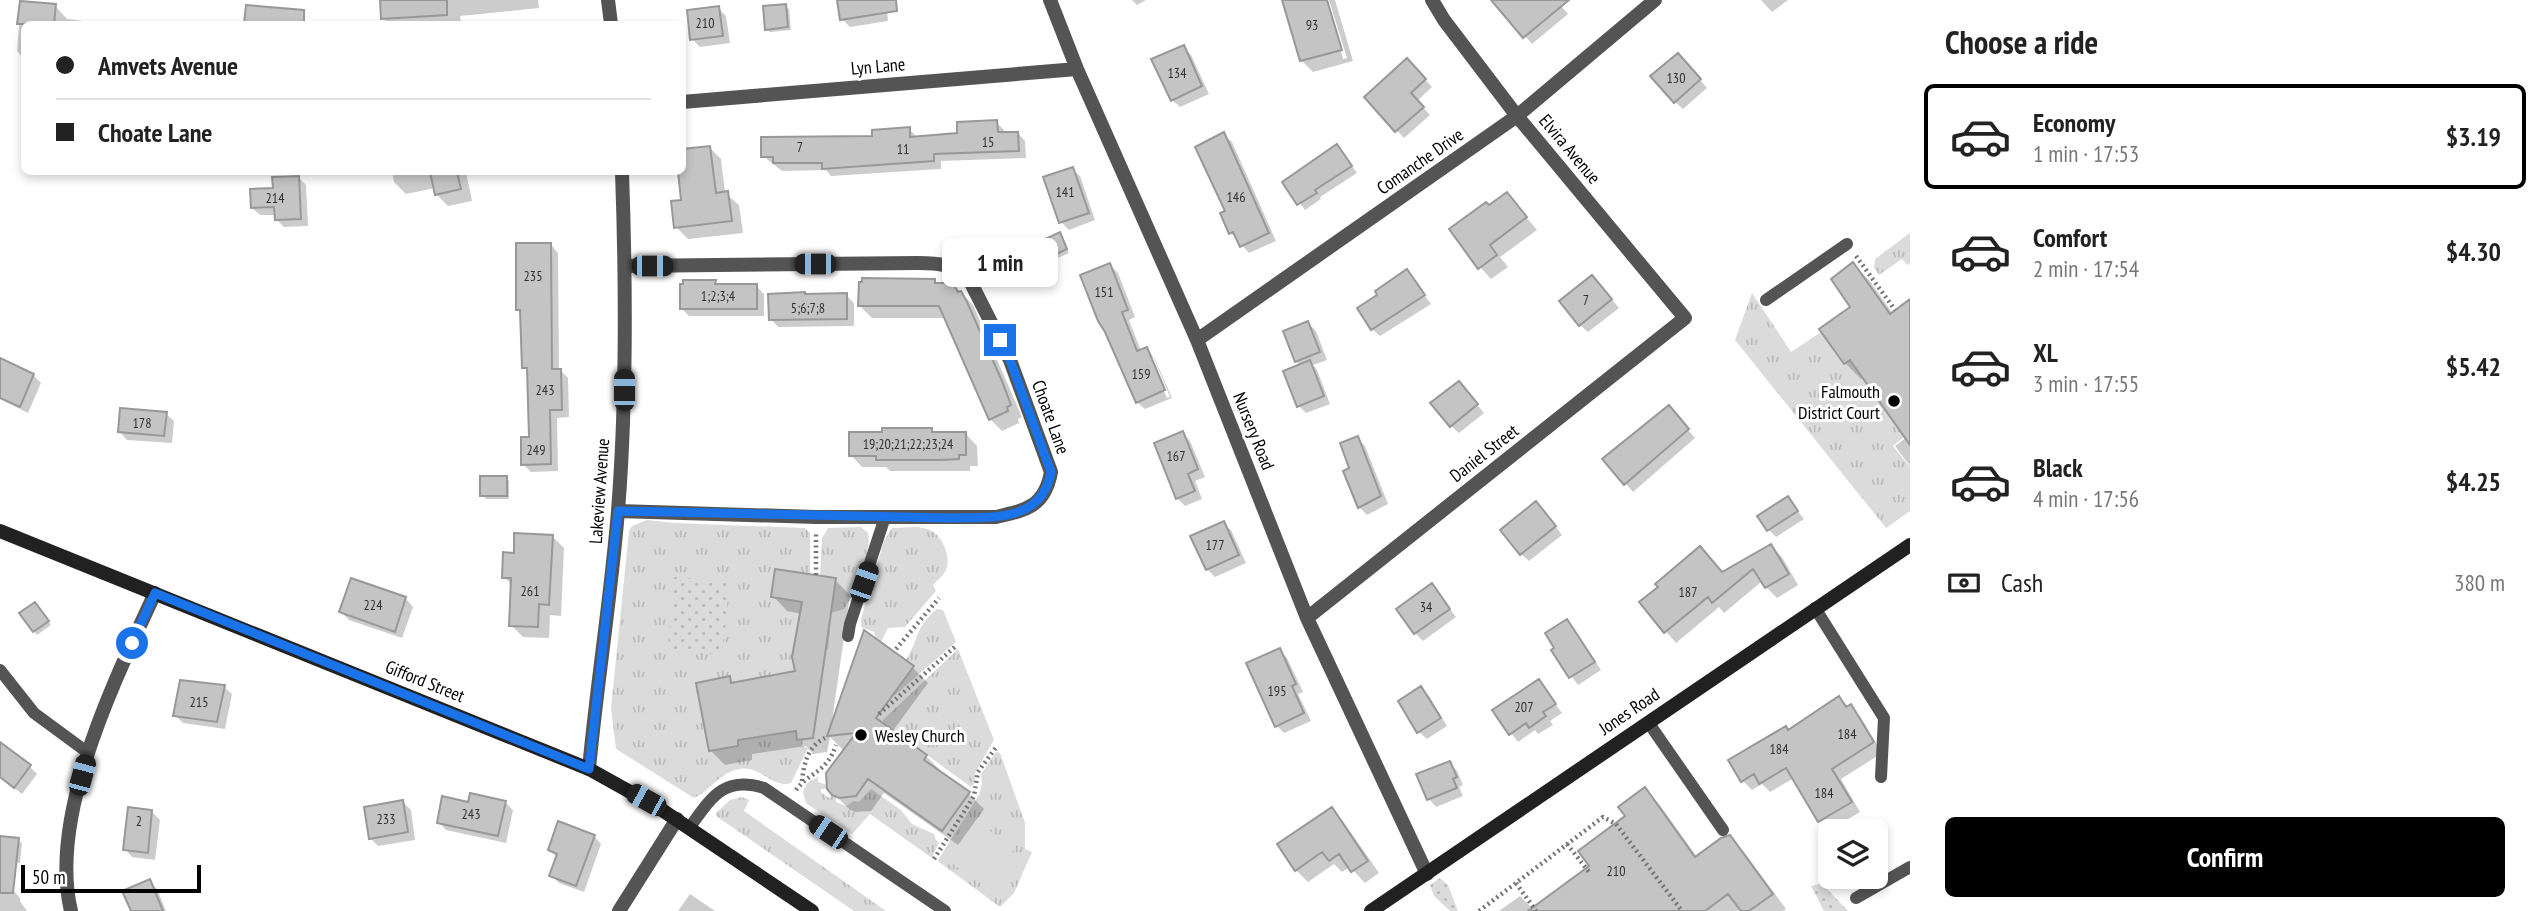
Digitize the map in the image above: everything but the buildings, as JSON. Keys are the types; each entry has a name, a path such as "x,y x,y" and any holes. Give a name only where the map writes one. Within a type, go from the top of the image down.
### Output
{"main road":[{"name":"Gifford Street","path":"0,531 589,769 690,827 812,911"},
{"name":"Jones Road","path":"1371,911 1910,545"}],"street":[{"path":"608,0 611,21"},
{"name":"Nursery Road","path":"1050,0 1077,69 1197,340 1307,618 1427,874"},
{"name":"Elvira Avenue","path":"1432,0 1444,20 1517,116 1685,318"},
{"name":"Comanche Drive","path":"1197,340 1517,116 1655,0"},
{"name":"Lyn Lane","path":"686,102 1077,69"},
{"name":"Lakeview Avenue","path":"589,769 618,511 624,390 622,175"},
{"name":"Choate Lane","path":"618,511 817,517 996,517 1029,508 1040,500 1048,487 1051,472 1010,360 969,279 960,271 937,263 625,266"},
{"name":"Daniel Street","path":"1307,618 1685,318"},
{"path":"71,911 67,894 66,855 70,820 88,752 155,593"},
{"path":"619,911 677,819"}],"lane":[{"path":"1766,300 1847,244"},
{"path":"848,636 885,517"},
{"path":"1815,608 1884,719 1881,777"},
{"path":"0,670 34,713 88,752"},
{"path":"1648,722 1723,830"},
{"path":"690,827 712,797 736,784 749,783 764,788 787,803 945,911"},
{"path":"1856,898 1910,867"}],"path":[{"path":"1847,244 1895,310"},
{"path":"816,575 817,517"},
{"path":"896,649 939,598"},
{"path":"879,714 956,646"},
{"path":"802,782 806,760 815,744 825,738"},
{"path":"787,803 802,782 820,771 832,756 836,745"},
{"path":"934,859 974,796 978,772 997,746"},
{"path":"1479,911 1603,817 1612,820 1682,911"},
{"path":"1567,844 1589,872"},
{"path":"1516,883 1536,911"}],"green space":[{"path":"1910,233 1910,263 1907,265 1902,259 1879,275 1874,268 1875,259"},
{"path":"1752,293 1791,352 1821,332 1843,364 1850,360 1904,437 1893,446 1910,467 1910,511 1886,528 1735,340"},
{"path":"647,520 805,528 810,533 810,574 775,569 771,597 802,602 798,624 830,630 828,649 824,646 792,652 795,671 731,683 729,676 696,683 709,750 738,746 738,740 796,731 803,739 802,746 808,748 791,783 778,783 754,770 740,769 726,774 694,798 616,749 611,708 629,531 632,526"},
{"path":"861,527 868,533 869,540 862,572 844,609 831,613 836,578 820,576 822,538 828,528"},
{"path":"919,527 932,531 945,547 948,560 945,572 933,585 936,591 905,627 888,628 881,642 876,639 874,632 861,627 861,619 884,541 892,528"},
{"path":"673,577 729,581 723,655 668,650"},
{"path":"937,609 943,610 956,642 888,701 913,666 906,660 921,628"},
{"path":"958,649 994,740 975,773 971,787 883,723 883,720"},
{"path":"996,752 1000,753 1025,823 1025,849 1032,852 1014,893 1000,907 938,860 979,795 981,774"},
{"path":"818,777 818,782 827,785 827,789 821,789 821,792 829,798 836,796 836,802 846,806 854,801 859,802 871,789 901,810 912,824 934,834 939,842 932,858 870,814 852,834 806,803 803,792 807,783"},
{"path":"742,797 749,800 744,811 886,911 854,911 716,816 730,800"},
{"path":"973,819 1015,848 988,888 946,859"},
{"path":"1440,878 1448,885 1458,911 1450,911 1434,896 1430,885"},
{"path":"1818,884 1818,889 1827,889 1848,911 1824,911 1811,886"}],"place":[{"name":"Falmouth District Court","path":"1894,401"},
{"name":"Wesley Church","path":"861,735"}],"route":[{"path":"132,643 155,593 589,769 618,511 950,518 996,517 1029,508 1040,500 1048,487 1051,472 1010,360 1000,340"}]}
